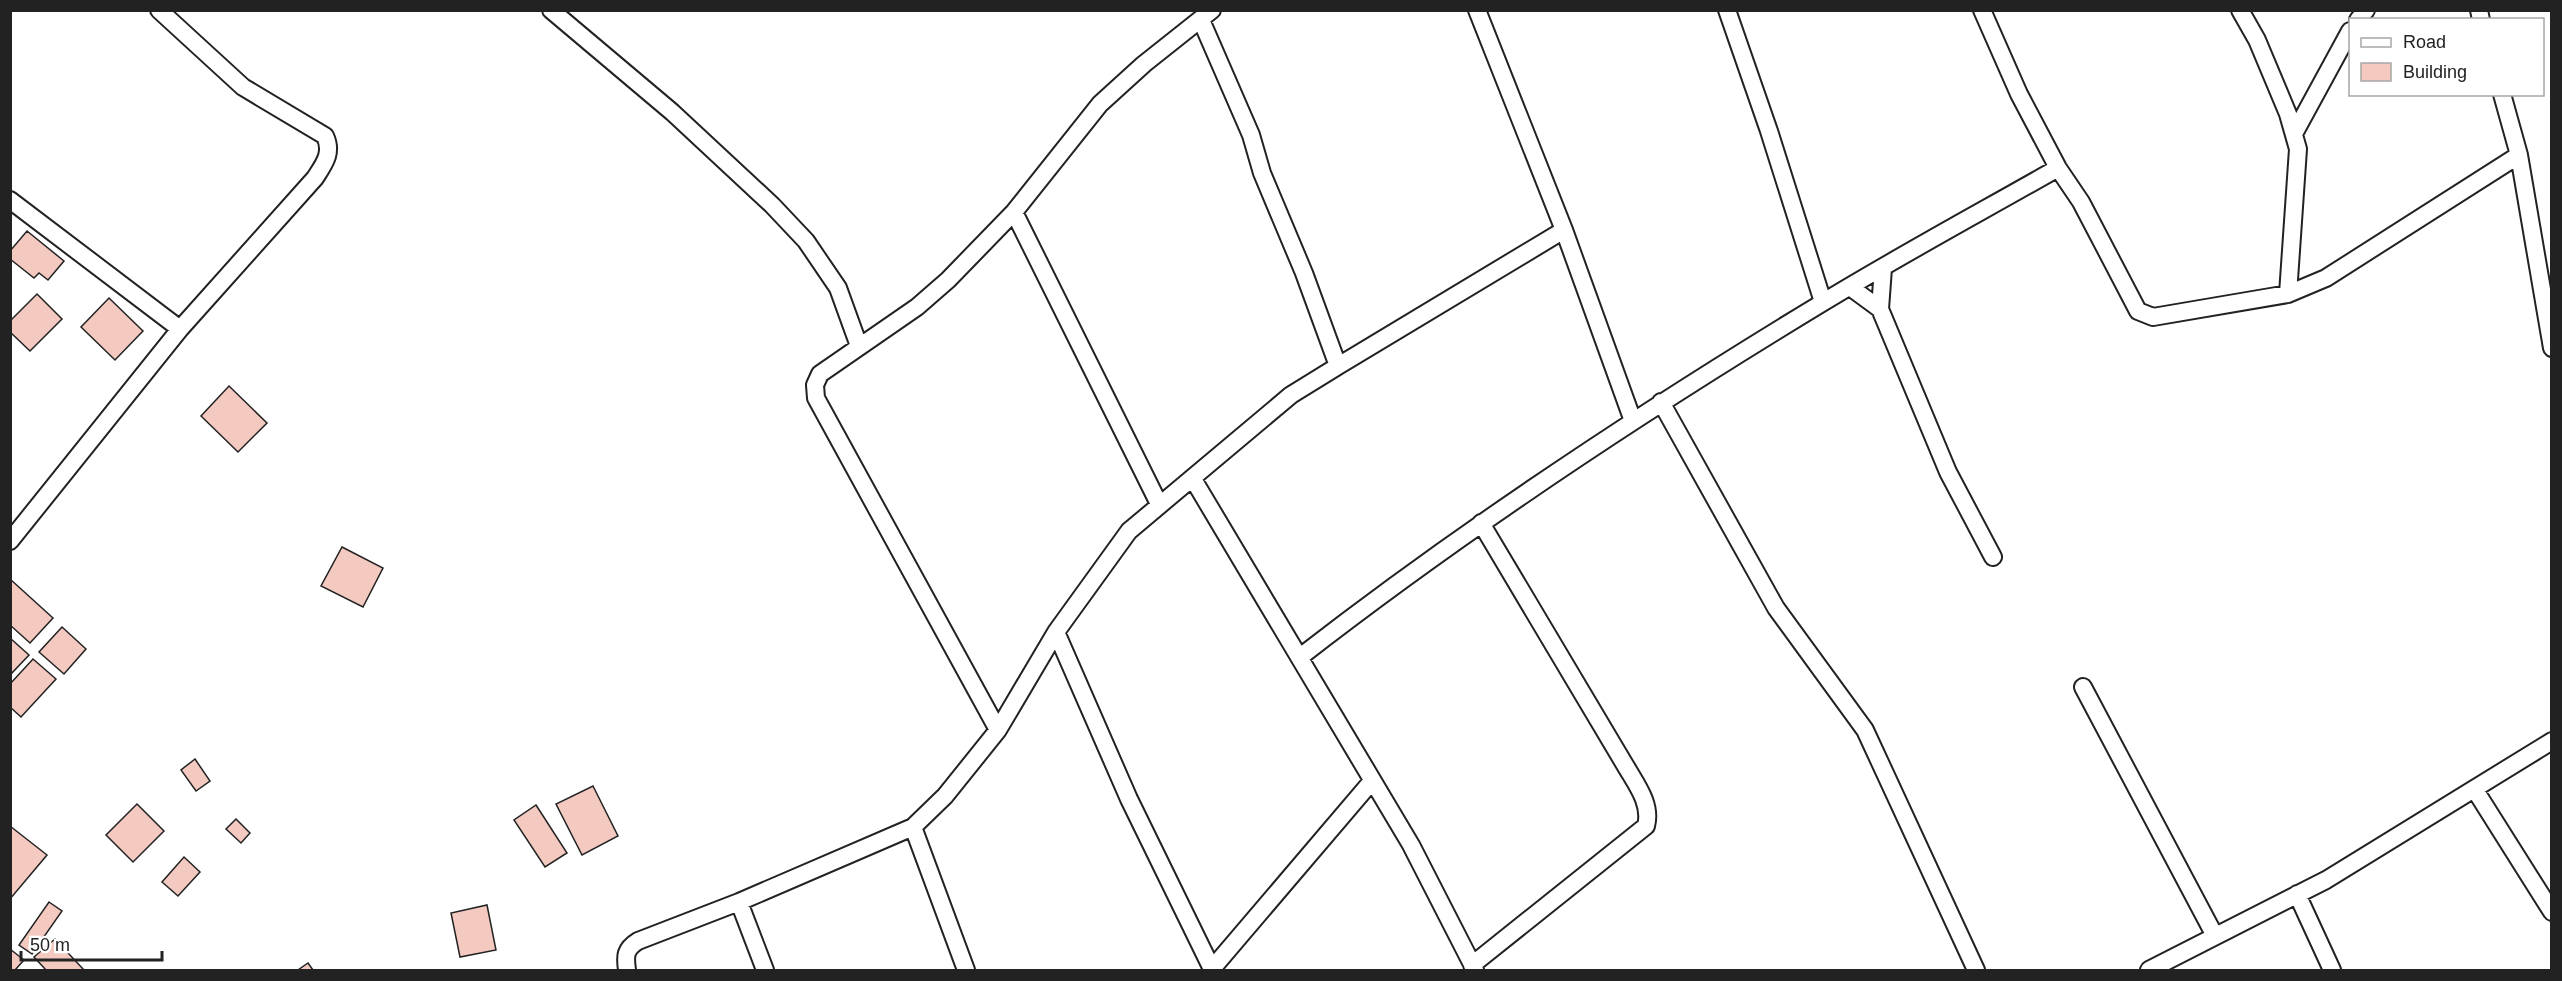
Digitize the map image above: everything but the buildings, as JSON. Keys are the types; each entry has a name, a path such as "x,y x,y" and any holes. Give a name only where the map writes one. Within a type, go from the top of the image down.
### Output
{"street":[{"path":"10,542 180,328 315,178 327,160 330,146 325,136 243,87 159,10"},
{"path":"551,10 672,112 772,205 806,241 838,288 859,346"},
{"path":"1477,10 1564,230 1633,421"},
{"path":"1726,10 1769,131 1823,302"},
{"path":"1982,10 2019,93 2058,168 2081,202 2138,311 2146,316 2153,317 2288,294 2326,278 2519,155"},
{"path":"2241,10 2257,40 2295,132 2298,149 2288,294"},
{"path":"998,730 816,398 815,385 820,374 925,300 1014,212 1100,104 1144,64 1207,16 1251,135 1262,172 1304,273 1338,366"},
{"path":"2295,132 2349,33"},
{"path":"2503,96 2519,155 2552,348"},
{"path":"1300,657 1481,523 1661,402 1823,302 2058,168"},
{"path":"12,203 180,328"},
{"path":"1014,212 1159,504"},
{"path":"627,970 625,955 630,946 638,940 739,902 914,827 945,796 998,730 1056,632 1129,531 1159,504 1193,479 1220,452 1291,395 1564,230"},
{"path":"1883,268 1880,309 1948,472 1993,557"},
{"path":"1850,287 1880,309"},
{"path":"1661,402 1776,608 1865,730 1976,970"},
{"path":"1193,479 1411,845 1474,968 1646,826 1649,815 1647,804 1625,765 1481,523"},
{"path":"1056,632 1129,800 1212,970 1372,781"},
{"path":"2083,687 2215,936"},
{"path":"2150,970 2326,880 2552,741"},
{"path":"2475,790 2552,912"},
{"path":"914,827 966,970"},
{"path":"2297,894 2332,970"},
{"path":"739,902 765,970"}]}
